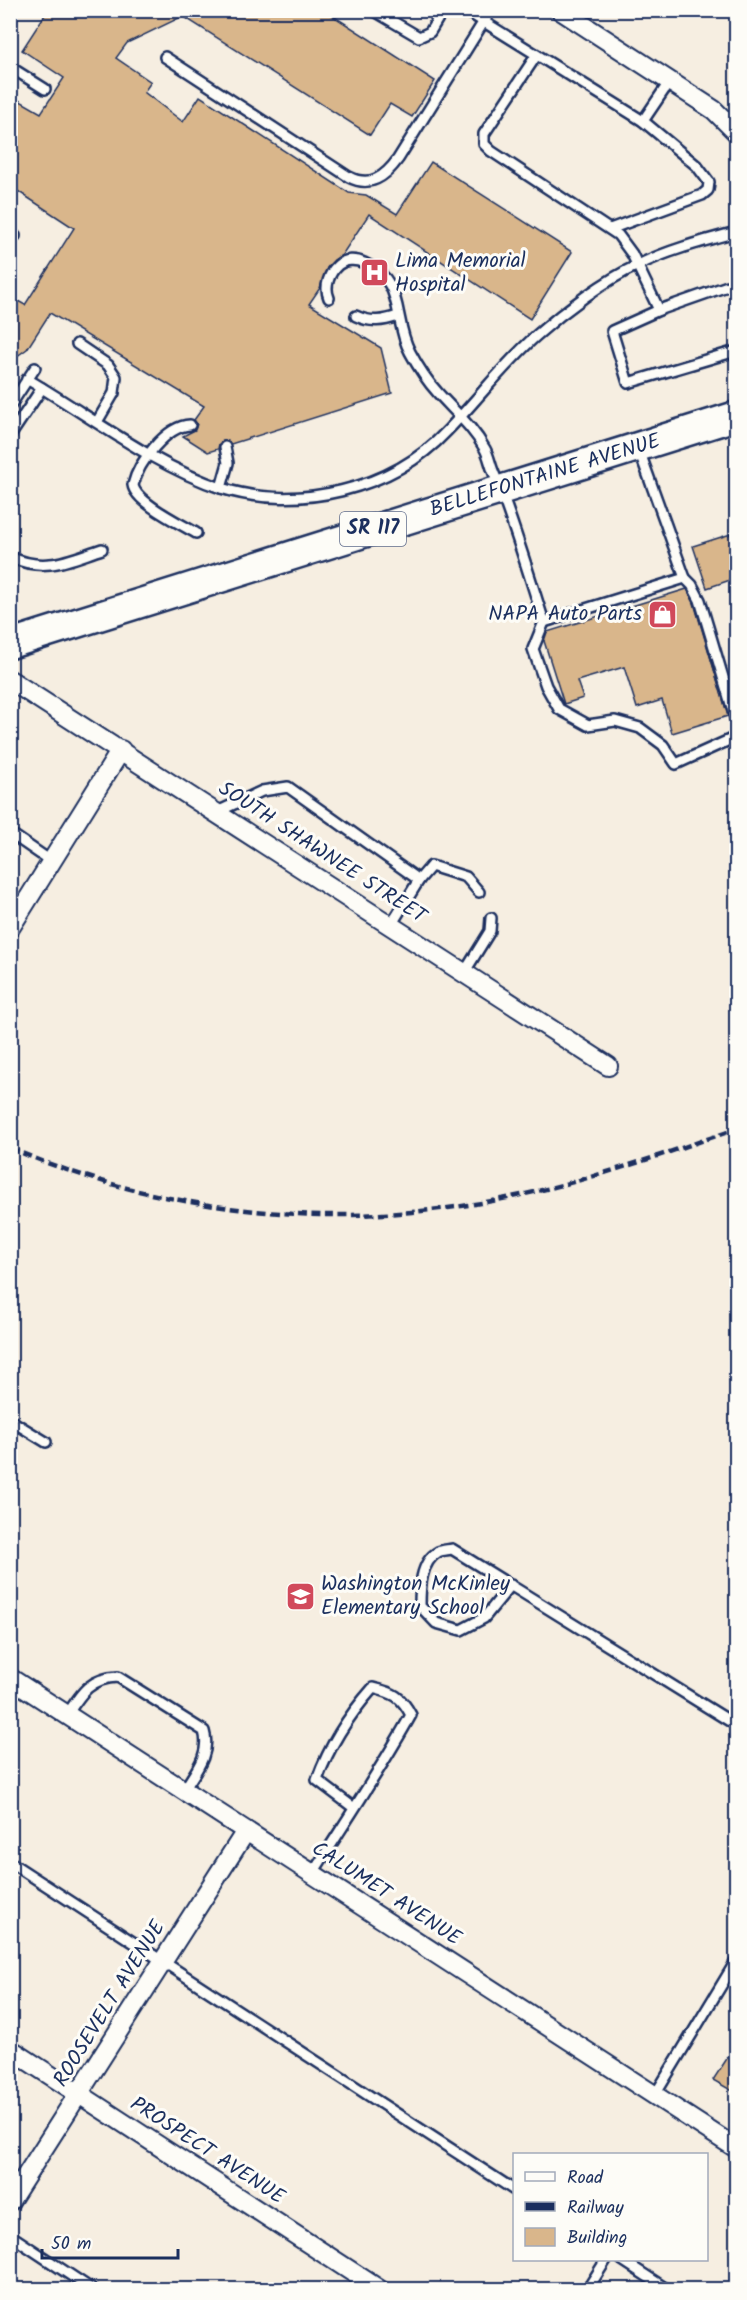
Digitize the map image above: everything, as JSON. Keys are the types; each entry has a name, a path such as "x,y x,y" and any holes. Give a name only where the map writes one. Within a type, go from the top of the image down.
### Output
{"main road":[{"name":"BELLEFONTAINE AVENUE","path":"10,644 736,418"}],"street":[{"path":"560,10 714,110 736,132"},
{"name":"SOUTH SHAWNEE STREET","path":"10,680 608,1066"},
{"path":"10,927 121,750"},
{"name":"CALUMET AVENUE","path":"10,1678 736,2148"},
{"name":"ROOSEVELT AVENUE","path":"10,2201 246,1831"},
{"name":"PROSPECT AVENUE","path":"10,2049 380,2289"}],"lane":[{"path":"373,10 419,37 430,32 443,10"},
{"path":"465,10 643,121 697,166 710,182 710,188 702,195 610,229"},
{"path":"165,57 349,177 367,182 383,176 399,159 491,10"},
{"path":"536,56 484,134 484,144 610,229 626,243 658,310"},
{"path":"10,67 45,89"},
{"path":"643,121 670,81"},
{"path":"27,379 150,455 221,488 262,496 324,495 379,478 415,457 448,431 507,363 538,334 572,307 637,265 694,243 736,232"},
{"path":"329,298 326,287 335,268 346,261 361,261 383,275 395,294 398,316 409,349 424,376 460,415 487,452 502,489 544,622 533,649 546,686 559,709 588,725 615,721 640,728 663,745 676,764 736,737"},
{"path":"736,283 658,310 612,331 628,383 736,351"},
{"path":"357,316 377,321 398,316"},
{"path":"77,344 108,365 116,377 114,393 97,422"},
{"path":"10,406 35,368"},
{"path":"10,436 42,388"},
{"path":"190,425 171,430 150,455 133,485 135,494 196,533"},
{"path":"221,488 228,463 225,447"},
{"path":"638,447 685,578 692,585 700,600 736,721"},
{"path":"10,557 32,565 45,566 102,549"},
{"path":"544,622 685,578"},
{"path":"217,812 262,791 288,787 418,880"},
{"path":"10,833 52,862"},
{"path":"391,926 418,880 431,866 466,876 479,892"},
{"path":"464,973 490,931 491,918"},
{"path":"10,1420 46,1442"},
{"path":"511,1585 484,1618 461,1630 436,1623 420,1606 420,1586 426,1566 437,1553 452,1549 511,1585 736,1725"},
{"path":"67,1715 83,1690 104,1677 118,1677 204,1731 207,1741 202,1761 184,1790"},
{"path":"313,1873 354,1808 411,1715 404,1701 391,1692 373,1688 359,1704 324,1760 317,1780 354,1808"},
{"path":"10,1862 513,2189"},
{"path":"655,2095 736,1961"},
{"path":"10,2235 93,2289"},
{"path":"586,2289 605,2261"},
{"path":"625,2261 668,2289"}],"building":[{"path":"48,10 324,10 435,81 412,117 390,104 370,135 183,16 127,43 116,58 151,82 144,92 183,122 200,96 349,193 366,195 397,214 431,162 572,252 530,319 369,214 342,255 327,268 320,288 309,304 381,348 392,393 231,444 223,441 219,444 218,449 208,452 183,436 195,430 197,424 194,420 204,406 50,313 27,349 10,361 10,313 18,301 25,305 74,228 10,186 10,95 41,113 64,78 22,50"},
{"path":"734,533 736,578 707,588 693,546"},
{"path":"687,589 694,603 728,716 672,733 662,700 637,708 624,667 577,681 583,698 564,704 544,641 547,632"},
{"path":"728,2057 736,2062 736,2093 713,2080"}],"railway":[{"path":"10,1148 67,1170 126,1188 186,1201 247,1210 309,1215 370,1215 431,1210 492,1201 554,1187 616,1170 736,1129"}],"place":[{"name":"Lima Memorial Hospital","path":"374,273"},
{"name":"NAPA Auto Parts","path":"663,614"},
{"name":"Washington McKinley Elementary School","path":"300,1596"}]}
